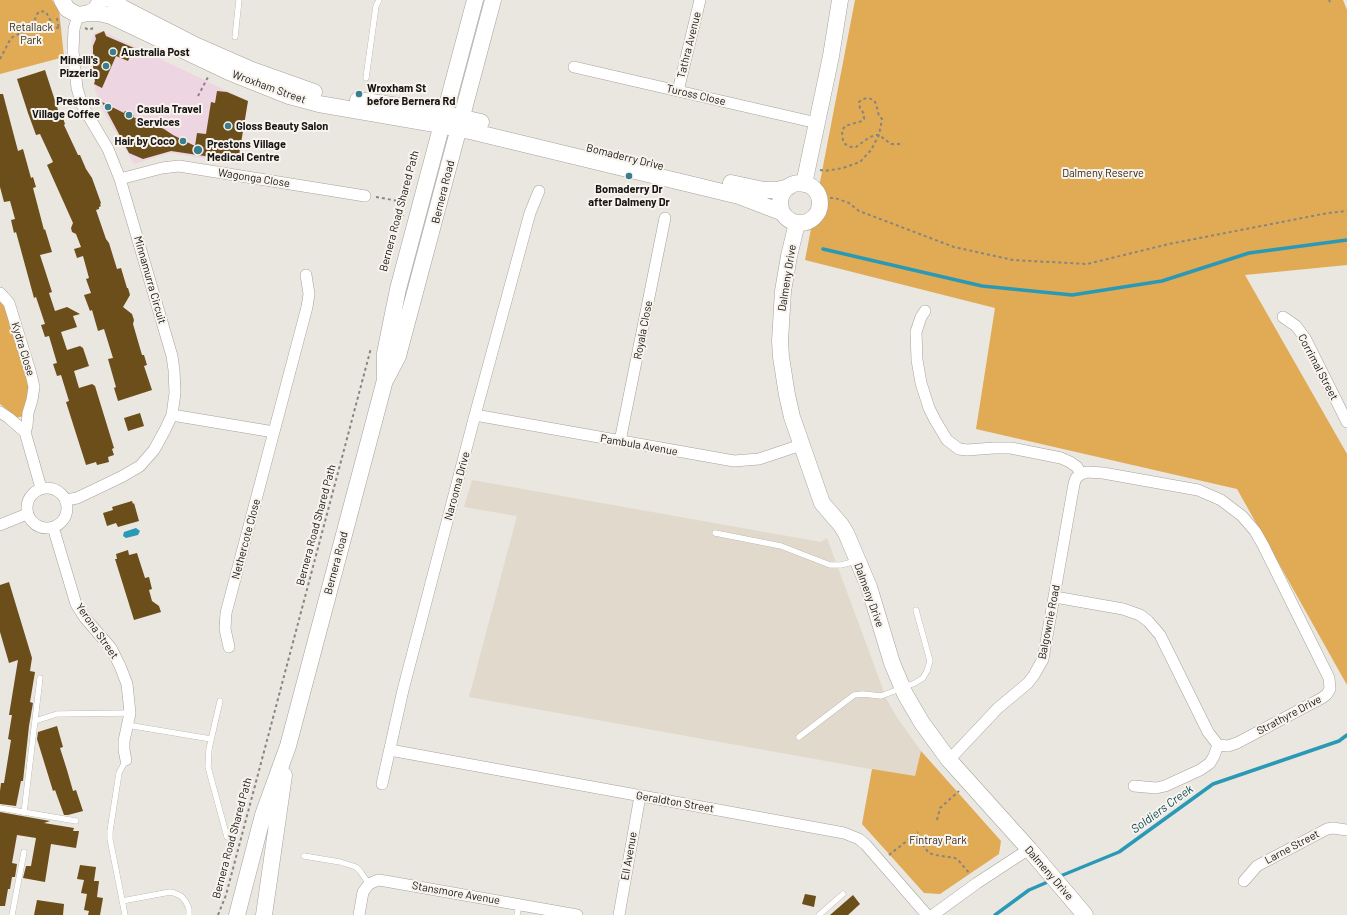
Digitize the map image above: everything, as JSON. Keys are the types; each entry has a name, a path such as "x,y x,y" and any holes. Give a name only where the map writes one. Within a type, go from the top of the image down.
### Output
{"street":[{"path":"62,0 67,9 84,14 95,10 101,0"},
{"name":"Wroxham Street","path":"112,0 122,8 168,32 252,70 291,85 322,94 460,123"},
{"name":"Bernera Road","path":"385,380 385,354 398,289 475,0"},
{"name":"Bernera Road","path":"237,915 263,815 288,746 385,380 398,356 432,235 493,0"},
{"name":"Tathra Avenue","path":"678,91 700,0"},
{"path":"796,185 811,187 816,192 819,199 819,208 813,218 805,222 797,223 786,218 781,212 781,196 796,185 808,166 831,56 840,0"},
{"name":"Wroxham Street","path":"84,14 99,13 111,16 229,72 289,96 353,110 443,119"},
{"name":"Minnamurra Circuit","path":"66,500 77,498 123,476 140,466 158,443 172,415 175,393 172,356 120,179 108,149 82,105 77,88 73,41 74,29 84,14"},
{"name":"Tuross Close","path":"574,67 817,123"},
{"name":"Bomaderry Drive","path":"460,123 764,190 777,190 796,185"},
{"name":"Bomaderry Drive","path":"460,123 739,196 781,212"},
{"name":"Wagonga Close","path":"120,179 162,168 179,166 365,196"},
{"name":"Narooma Drive","path":"382,784 403,690 475,415 530,213 539,191"},
{"name":"Royala Close","path":"620,441 665,218"},
{"name":"Dalmeny Drive","path":"797,223 783,291 780,342 787,395 822,503 843,529 869,587 890,656 902,688 922,723 949,760 1086,915"},
{"name":"Nethercote Close","path":"229,647 225,623 226,613 307,307 309,294 306,275"},
{"name":"Kydra Close","path":"0,293 9,303 33,381 33,393 25,432 40,488"},
{"path":"925,311 916,332 917,360 921,383 929,408 947,440 959,449 1011,448 1061,458 1077,467 1081,474"},
{"name":"Corrimal Street","path":"1283,317 1296,326 1305,338 1347,422"},
{"path":"0,412 25,432"},
{"path":"172,415 274,432"},
{"name":"Pambula Avenue","path":"475,415 724,460 743,461 768,457 802,445"},
{"name":"Strathyre Drive","path":"1081,474 1093,472 1205,492 1228,504 1242,516 1255,531 1263,545 1329,678 1330,689 1322,698 1237,743 1228,746 1218,745"},
{"name":"Balgownie Road","path":"949,760 998,708 1018,692 1034,675 1043,660 1074,484 1076,478 1081,474"},
{"path":"51,487 60,492 66,500 66,516 58,525 45,528 37,526 31,521 27,514 27,503 32,494 40,488 51,487"},
{"path":"0,525 27,514"},
{"name":"Yerona Street","path":"53,527 76,604 85,618 111,648 127,684 130,713 124,740 126,760"},
{"path":"1055,597 1123,609 1140,615 1148,621 1160,635 1208,732 1218,745 1210,763 1200,770 1165,786 1156,788 1134,786"},
{"name":"Bernera Road","path":"264,915 288,746"},
{"name":"Geraldton Street","path":"390,750 844,833 858,839 927,915"},
{"name":"Ell Avenue","path":"619,915 640,796"},
{"name":"Larne Street","path":"1244,881 1257,866 1327,829 1333,828 1347,830"},
{"path":"933,915 977,883 1029,849"},
{"name":"Stansmore Avenue","path":"369,884 378,880 385,881 518,910 577,915"},
{"path":"359,915 363,892 369,884"}],"lane":[{"path":"235,37 239,0"},
{"path":"366,78 378,0"},
{"path":"715,533 776,545 830,565 841,565 857,561"},
{"path":"799,737 854,695 863,694 881,696 923,678 927,672 930,661 916,610"},
{"path":"24,813 40,678"},
{"path":"220,701 208,755 208,767 227,837"},
{"path":"35,721 57,714 130,713"},
{"path":"127,725 211,739"},
{"path":"125,915 110,839 110,831 119,773 126,760"},
{"path":"0,808 76,821"},
{"path":"12,915 24,852"},
{"path":"304,856 340,862 356,867 369,884"},
{"path":"122,901 170,892 181,896 186,902 189,909 189,915"},
{"path":"819,915 843,894"}],"path":[{"path":"0,60 11,38 26,30 34,22 37,14 40,12 46,12 54,27 59,29"},
{"path":"198,96 207,80"},
{"path":"808,166 825,171 843,168 860,162 871,150 879,135 882,119 879,116 874,100 868,98 863,99 859,102 860,108 864,114 864,119 862,122 845,126 842,131 845,144 851,147 856,147 870,137 879,135 891,144 903,144"},
{"name":"Bernera Road Shared Path","path":"406,215 404,221 402,212 404,202 407,193 413,187 411,195"},
{"path":"365,196 404,202"},
{"path":"830,198 835,198 849,203 859,211 954,247 1014,260 1087,264 1177,242 1328,213 1347,211"},
{"name":"Bernera Road Shared Path","path":"218,915 226,895 372,344"},
{"path":"937,820 940,808 969,783"},
{"path":"880,862 918,832"},
{"path":"915,835 931,854 950,857 959,861 977,883"}],"shaded area":[{"path":"102,31 248,101 238,164 170,153 134,164 100,105 95,89 91,53 92,38 94,33"},
{"path":"472,480 821,542 827,538 887,700 898,719 921,751 915,777 469,697 517,516 464,507"}],"green space":[{"name":"Retallack Park","path":"0,0 52,0 59,10 64,57 0,74"},
{"name":"Dalmeny Reserve","path":"855,0 1343,0 1347,10 1347,265 1245,275 1347,454 1347,685 1237,489 976,429 995,308 805,260"},
{"path":"0,300 5,307 28,379 28,392 24,416 15,418 0,404"},
{"name":"Fintray Park","path":"921,751 1001,841 999,854 940,894 924,893 862,824 872,769 915,776"}],"water":[{"path":"136,528 140,531 138,535 126,538 123,536 124,532"}],"building":[{"path":"104,31 106,36 134,48 128,61 116,56 102,88 94,84 93,46 96,39 95,35"},
{"path":"45,70 60,116 62,115 64,125 78,155 80,155 92,178 101,203 99,209 96,210 117,269 121,268 130,295 123,307 132,314 134,320 133,324 142,355 144,355 147,365 144,366 152,390 118,401 114,388 116,387 108,359 113,358 104,329 98,331 92,310 90,311 84,295 91,293 86,279 89,278 83,256 77,258 74,249 81,247 76,234 72,232 71,228 73,223 47,165 53,162 40,134 36,135 17,79"},
{"path":"217,91 227,92 248,101 238,161 171,151 143,159 129,153 102,102 124,113 125,111 134,115 133,117 157,128 157,126 164,129 195,146 197,133 206,134 211,102 215,103"},
{"path":"0,94 3,94 18,151 23,149 31,178 33,177 36,187 33,188 44,230 45,229 52,252 40,255 52,292 49,293 55,311 67,307 80,314 73,316 77,327 61,332 67,350 80,346 83,348 89,366 74,371 79,388 92,384 95,386 114,448 112,449 114,455 108,457 109,462 97,465 96,462 86,465 66,402 69,401 61,375 57,376 53,364 57,363 49,336 45,337 41,325 45,324 36,297 34,298 16,232 14,233 11,220 15,219 10,201 4,202 0,187"},
{"path":"140,413 144,426 128,431 124,418"},
{"path":"132,501 133,504 134,503 139,521 118,527 116,523 107,526 103,513 113,510 112,507"},
{"path":"128,550 129,555 137,553 145,578 149,577 152,589 149,590 152,601 159,606 161,612 134,620 115,559 117,559 116,554"},
{"path":"9,582 32,658 30,671 35,672 30,702 33,703 23,781 21,781 16,806 0,804 1,783 4,783 11,740 8,739 12,715 9,715 18,660 9,663 0,632 0,585"},
{"path":"57,726 63,747 60,748 73,791 76,790 83,811 68,815 64,815 55,790 53,791 37,739 38,732"},
{"path":"0,812 50,821 44,823 74,828 73,831 79,831 76,848 51,844 45,882 23,878 26,866 31,866 36,838 17,835 12,863 17,864 15,877 12,877 5,906 0,906"},
{"path":"80,865 96,867 94,881 99,881 97,897 103,898 100,915 88,915 89,911 84,910 87,894 81,893 84,880 77,879"},
{"path":"805,894 816,896 814,907 802,904"},
{"path":"853,895 860,904 848,915 830,915"},
{"path":"37,900 64,904 63,915 34,915"}],"waterway":[{"path":"823,249 982,286 1072,295 1162,281 1249,253 1347,240"},
{"name":"Soldiers Creek","path":"1058,877 1119,852 1213,784 1339,741 1347,735"},
{"name":"Soldiers Creek","path":"995,915 1029,890 1050,881"}],"place":[{"name":"Australia Post","path":"113,52"},
{"name":"Minelli's Pizzeria","path":"106,66"},
{"name":"Wroxham St before Bernera Rd","path":"359,94"},
{"name":"Prestons Village Coffee","path":"108,107"},
{"name":"Casula Travel Services","path":"129,115"},
{"name":"Gloss Beauty Salon","path":"228,126"},
{"name":"Hair by Coco","path":"183,141"},
{"name":"Prestons Village Medical Centre","path":"198,150"},
{"name":"Bomaderry Dr after Dalmeny Dr","path":"629,176"}]}
